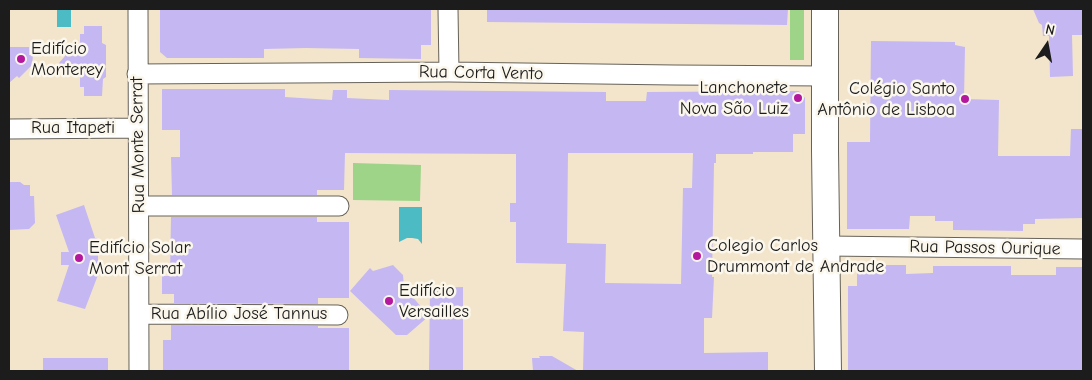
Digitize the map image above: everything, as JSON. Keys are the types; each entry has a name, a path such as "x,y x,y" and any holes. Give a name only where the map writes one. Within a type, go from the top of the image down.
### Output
{"street":[{"name":"Rua Monte Serrat","path":"138,9 139,371"},
{"path":"448,9 450,72"},
{"path":"825,9 828,371"},
{"name":"Rua Corta Vento","path":"137,74 450,72 684,76 825,76"},
{"name":"Rua Itapeti","path":"9,129 138,128"},
{"path":"139,206 339,206"},
{"name":"Rua Passos Ourique","path":"827,246 1083,249"},
{"name":"Rua Abílio José Tannus","path":"139,314 338,315"}],"green space":[{"path":"790,9 804,9 804,60 790,60"},
{"path":"353,163 421,165 420,201 353,200"}],"water":[{"path":"57,9 71,9 71,27 57,27"},
{"path":"399,207 422,207 422,244 418,239 412,238 399,242"}],"building":[{"path":"160,9 431,9 431,45 421,45 421,59 359,58 359,49 306,48 264,49 264,58 167,58 160,52"},
{"path":"487,9 788,9 787,25 487,22"},
{"path":"1033,9 1083,9 1083,35 1072,35 1073,76 1050,77 1049,36 1043,36 1042,25 1039,23"},
{"path":"84,26 102,26 102,43 106,45 106,77 103,79 102,96 84,96 84,87 80,87 80,70 65,70 65,66 59,63 65,56 65,51 80,51 80,34 84,34"},
{"path":"871,41 955,42 955,45 965,47 964,99 999,100 998,156 1070,156 1071,129 1083,129 1083,218 1035,219 1035,224 1023,224 1023,231 953,230 953,221 935,221 935,216 910,216 909,229 847,229 847,142 870,142"},
{"name":"Edifício Monterey","path":"9,47 29,47 29,55 33,55 32,65 19,78 17,76 9,83"},
{"path":"162,89 285,89 285,97 332,100 333,90 347,90 347,98 389,100 389,90 606,92 606,101 646,101 647,92 799,91 805,98 805,134 793,134 793,152 716,154 716,163 714,163 712,318 704,318 704,353 768,352 768,371 583,371 584,332 563,331 566,264 516,263 516,222 510,222 510,203 516,203 516,154 345,153 344,190 317,190 317,195 172,195 171,157 180,157 180,130 162,130","holes":["568,153 693,153 692,188 683,188 681,284 605,283 606,244 567,243"]},
{"path":"9,182 20,182 24,185 30,185 30,196 34,196 35,223 29,229 9,230"},
{"name":"Edifício Solar Mont Serrat","path":"84,205 95,238 98,239 98,275 85,309 57,301 69,265 61,265 61,252 69,252 56,215"},
{"path":"171,217 317,217 317,222 349,222 349,298 318,298 318,304 174,303 174,294 162,294 162,276 170,276"},
{"name":"Edifício Versailles","path":"393,265 403,275 404,287 429,316 407,335 396,335 350,291 370,268 373,271"},
{"path":"882,265 906,265 906,274 933,273 933,266 1011,266 1011,275 1056,275 1056,267 1083,267 1083,371 848,371 848,286 857,286 857,268 882,268"},
{"path":"463,287 463,371 429,371 430,288"},
{"path":"171,325 349,328 349,371 163,371 163,340 171,340"},
{"path":"539,356 552,356 578,371 533,371 532,358 540,358"},
{"path":"43,358 108,358 108,371 43,371"}],"place":[{"name":"Edifício Monterey","path":"21,59"},
{"name":"Lanchonete Nova São Luiz","path":"798,98"},
{"name":"Colégio Santo Antônio de Lisboa","path":"965,99"},
{"name":"Colegio Carlos Drummont de Andrade","path":"697,256"},
{"name":"Edifício Solar Mont Serrat","path":"79,258"},
{"name":"Edifício Versailles","path":"389,301"}]}
